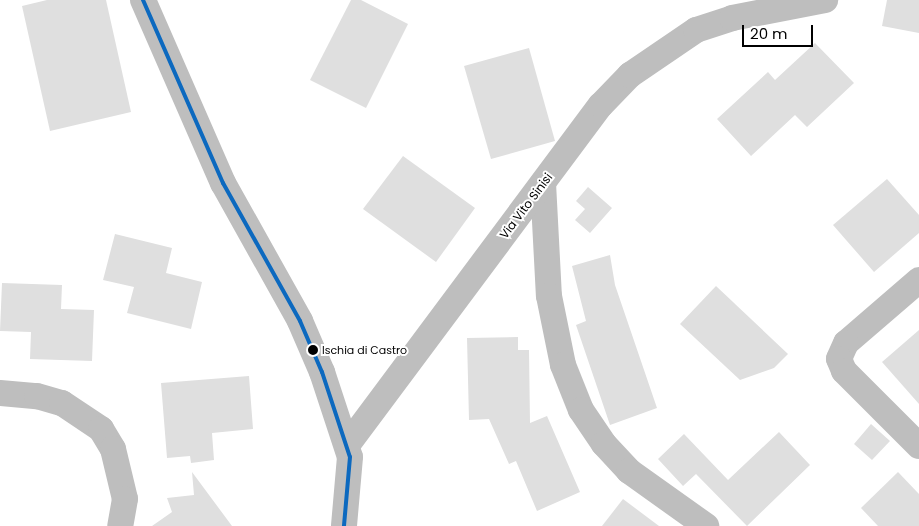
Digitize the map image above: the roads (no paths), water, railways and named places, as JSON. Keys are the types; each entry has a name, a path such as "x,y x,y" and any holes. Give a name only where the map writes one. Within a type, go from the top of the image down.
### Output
{"street":[{"path":"144,0 223,183 300,321 348,444 351,471 344,526"},
{"name":"Via Vito Sinisi","path":"348,444 543,182 615,90 646,61 680,38 732,18 825,0"},
{"path":"543,182 551,306 563,365 581,410 604,444 629,470 706,526"},
{"path":"919,280 846,343 839,359 844,371 919,446"},
{"path":"0,393 25,394 62,403 101,429 113,449 125,499 120,526"}],"place":[{"name":"Ischia di Castro","path":"313,350"}]}
